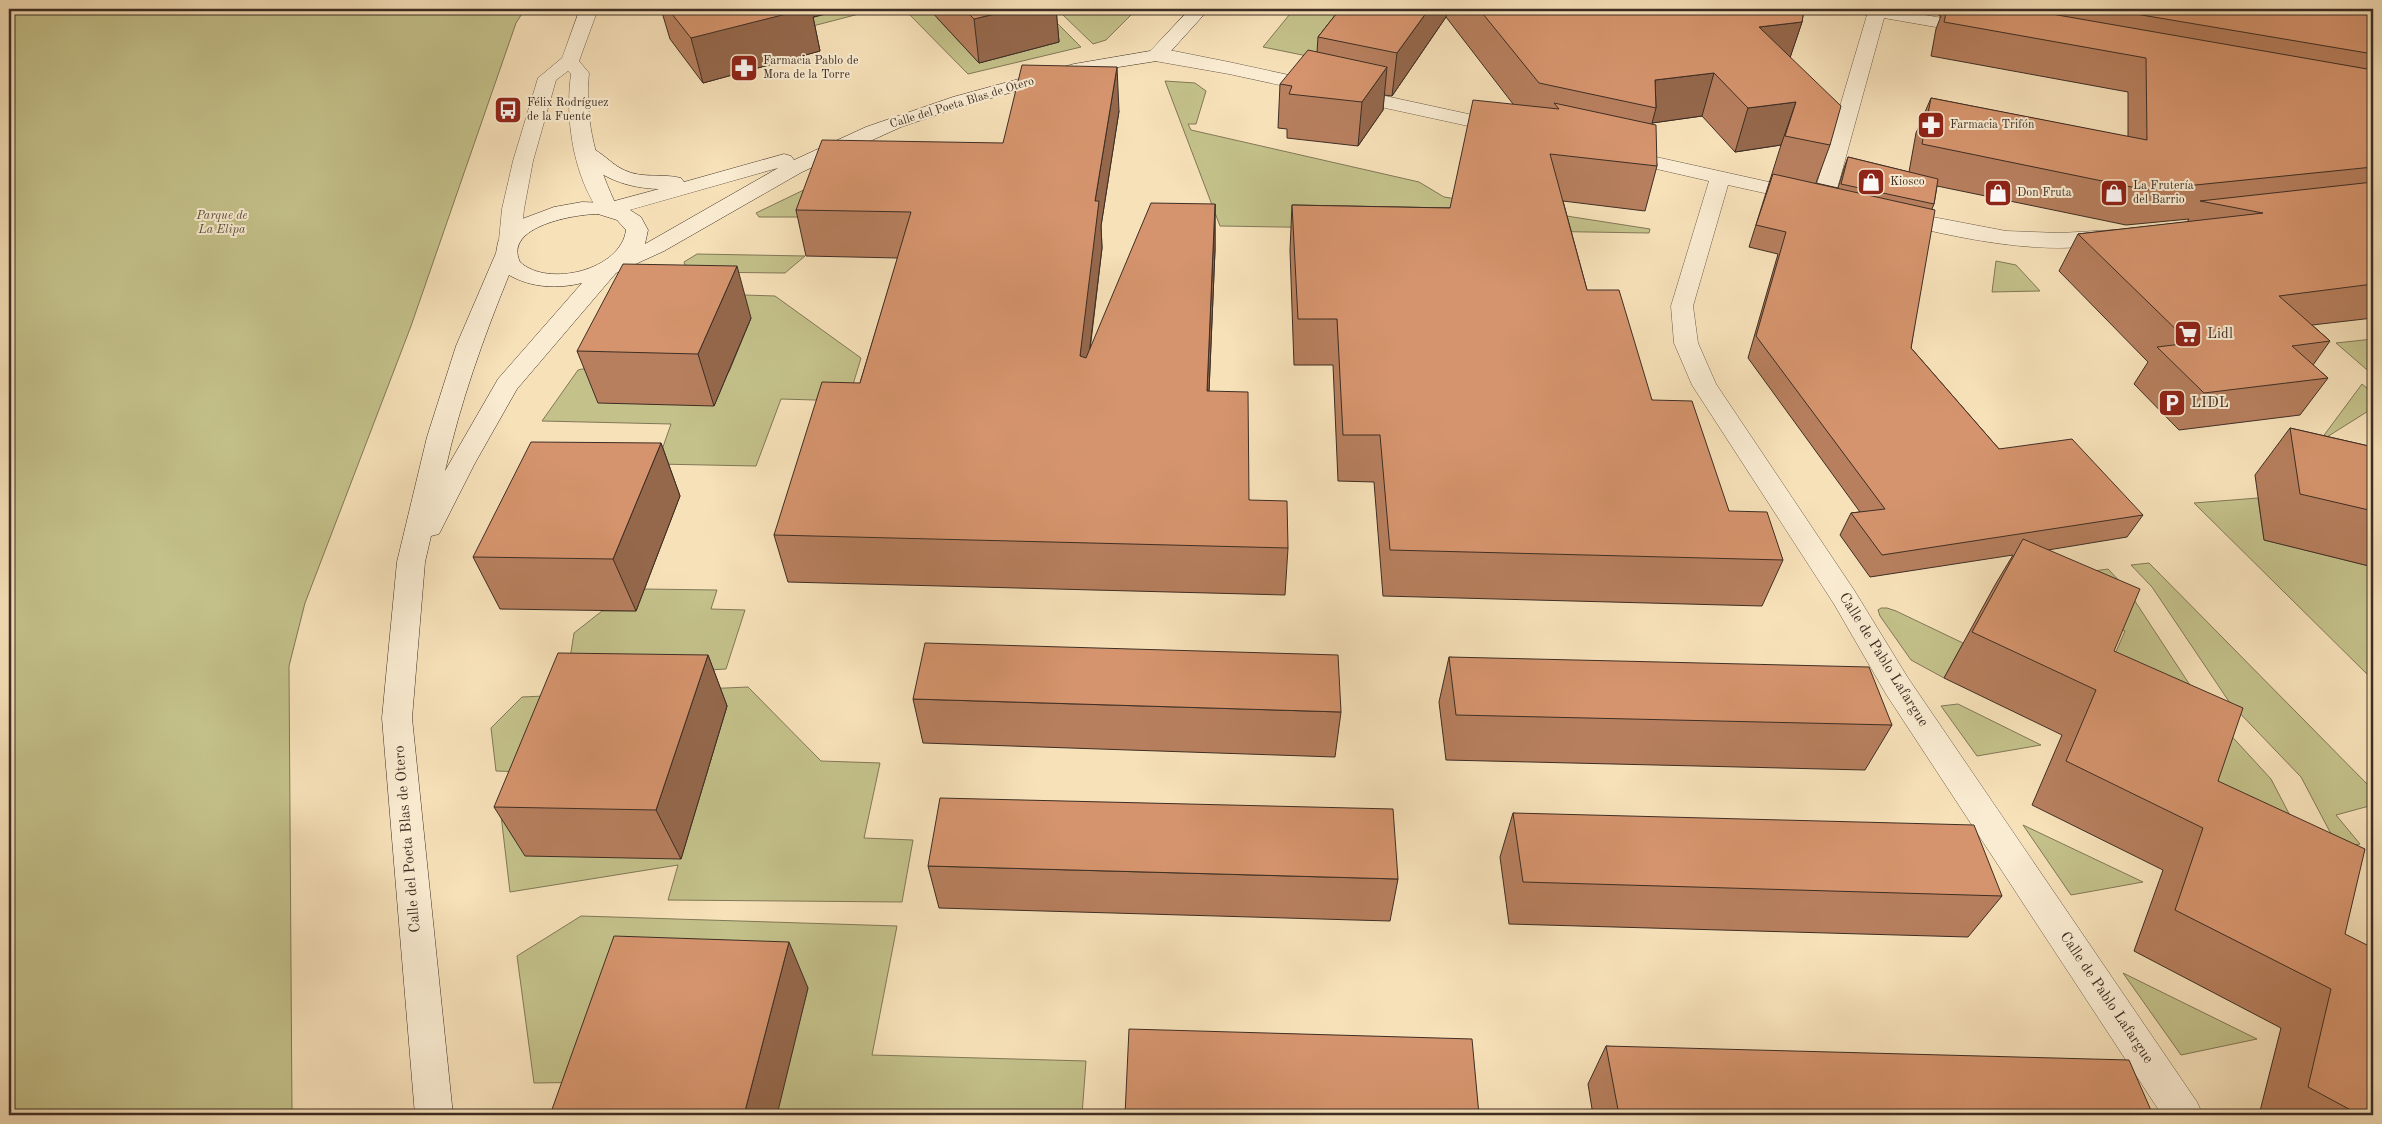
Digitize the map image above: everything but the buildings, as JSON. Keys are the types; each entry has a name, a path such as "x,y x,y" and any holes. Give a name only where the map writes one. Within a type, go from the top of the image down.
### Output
{"street":[{"path":"508,246 513,208 523,162 547,78 570,61 589,9"},
{"path":"1156,56 1200,9"},
{"path":"1604,151 1832,202 1870,10 1994,32"},
{"name":"Calle del Poeta Blas de Otero","path":"608,209 726,178 854,139 892,124 985,93 1105,63 1156,56 1174,57 1230,68 1527,133"},
{"path":"570,61 580,73 577,88 578,118 584,151 594,185 608,209"},
{"name":"Calle del Poeta Blas de Otero","path":"508,246 510,264 519,273 534,279 553,281 574,279 612,266 656,246 764,184 854,139"},
{"name":"Calle del Poeta Blas de Otero","path":"584,151 602,169 636,182 654,183 726,178"},
{"name":"Calle de Pablo Lafargue","path":"1720,177 1682,306 1686,343 1704,385 1844,597 1903,694 2184,1115"},
{"name":"Calle del Poeta Blas de Otero","path":"412,562 462,464 507,385 577,302 612,266 627,256 636,245 638,234 636,224 626,215 608,209 580,208 560,212 523,228 508,246 468,346 442,429 412,562 397,718 434,1115"},
{"path":"1880,212 1966,232 2005,238 2051,240 2128,235"}],"green space":[{"name":"Parque de La Elipa","path":"9,9 525,9 516,23 411,326 305,603 289,666 292,1115 9,1115"},
{"path":"845,9 878,9 809,27 803,20"},
{"path":"972,9 937,18 979,63 1052,18 1081,47 968,74 905,10"},
{"path":"1089,9 1137,9 1106,40 1093,44 1063,15"},
{"path":"1294,9 1366,9 1327,60 1263,47"},
{"path":"1165,81 1195,83 1206,91 1196,124 1188,124 1191,130 1419,182 1444,197 1650,229 1649,233 1220,226"},
{"path":"812,186 819,217 759,217 756,213"},
{"path":"697,254 805,256 785,273 687,272 684,262"},
{"path":"1996,261 2016,265 2040,291 1992,292"},
{"path":"653,292 775,296 861,358 848,401 781,399 756,466 657,464 671,424 542,421 578,370 729,372 751,318"},
{"path":"2373,339 2373,375 2336,343"},
{"path":"2362,384 2373,393 2373,408 2319,442"},
{"path":"2258,498 2264,540 2369,566 2373,584 2373,680 2194,503"},
{"path":"2149,563 2373,790 2373,805 2336,815 2360,844 2339,849 2301,777 2230,703 2152,587 2131,565"},
{"path":"2108,569 2127,589 2203,705 2271,779 2323,879 2097,695 2125,631 2015,582"},
{"path":"643,589 717,590 711,609 745,610 726,669 567,678 574,633 602,611 636,611"},
{"path":"1881,608 1896,611 1963,643 1944,678 1911,660 1880,616 1878,610"},
{"path":"748,687 821,761 880,763 864,838 913,840 902,902 668,900 678,865 510,892 499,798 680,859 727,706 557,773 496,771 491,728 522,697"},
{"path":"1958,704 2041,745 1977,756 1941,706"},
{"path":"2023,825 2143,882 2071,895"},
{"path":"581,916 897,926 872,1055 1086,1061 1082,1115 776,1115 808,988 609,1082 534,1083 517,956"},
{"path":"2123,973 2257,1039 2181,1055"}],"place":[{"name":"Farmacia Pablo de Mora de la Torre","path":"744,68"},
{"name":"Félix Rodríguez de la Fuente","path":"508,110"},
{"name":"Farmacia Trifón","path":"1931,125"},
{"name":"Kiosco","path":"1871,182"},
{"name":"Don Fruta","path":"1998,193"},
{"name":"La Frutería del Barrio","path":"2114,193"},
{"name":"Lidl","path":"2188,334"},
{"name":"LIDL","path":"2172,403"}]}
